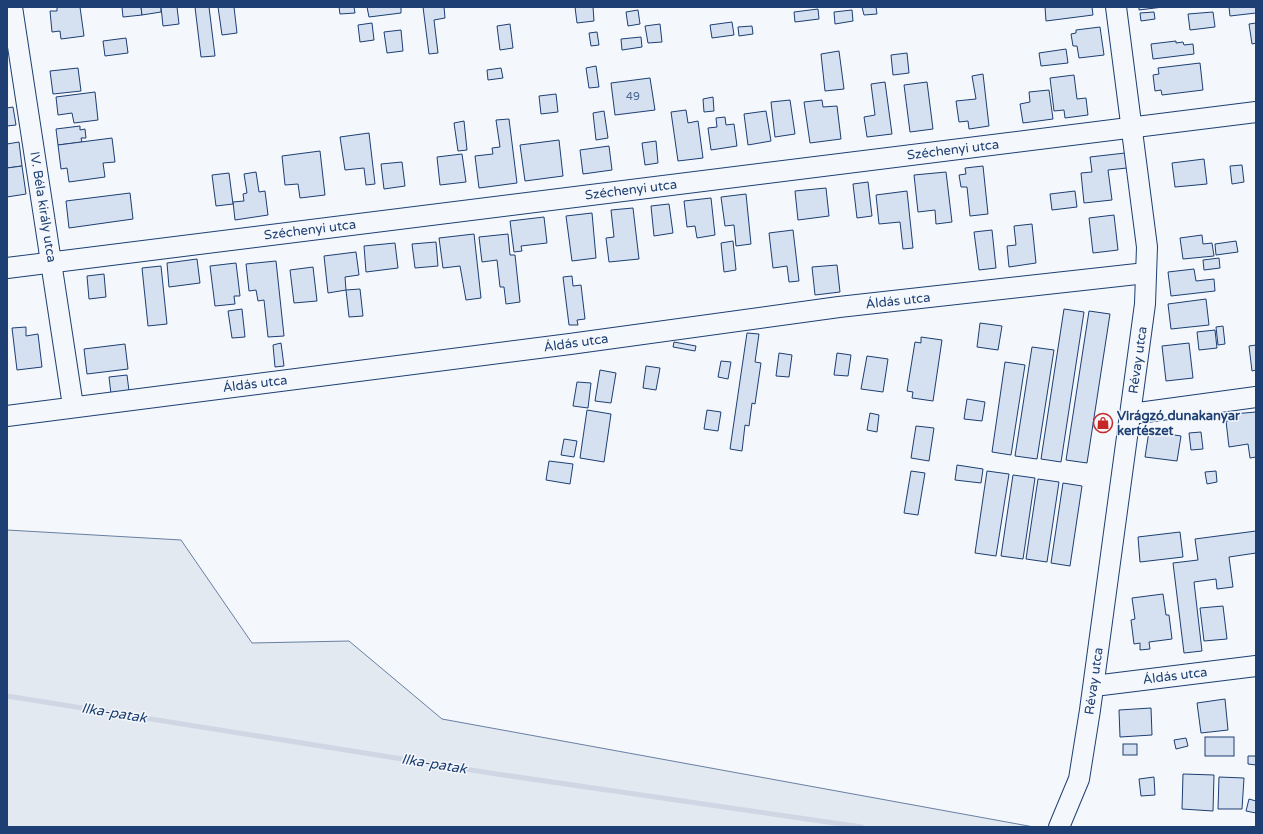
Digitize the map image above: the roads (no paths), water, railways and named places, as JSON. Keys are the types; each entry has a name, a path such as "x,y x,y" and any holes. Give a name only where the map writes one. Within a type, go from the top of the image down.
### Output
{"street":[{"name":"IV. Béla király utca","path":"12,7 73,406"},
{"name":"Révay utca","path":"1059,827 1079,779 1094,686 1145,304 1147,247 1116,7"},
{"name":"Széchenyi utca","path":"7,268 1256,112"},
{"name":"Áldás utca","path":"7,416 73,406 563,345 839,307 1146,273"},
{"path":"1130,414 1256,397"},
{"name":"Áldás utca","path":"1094,686 1256,666"}],"waterway":[{"name":"Ilka-patak","path":"7,696 490,773 862,827"}],"place":[{"name":"Virágzó dunakanyar kertészet","path":"1103,423"}]}
